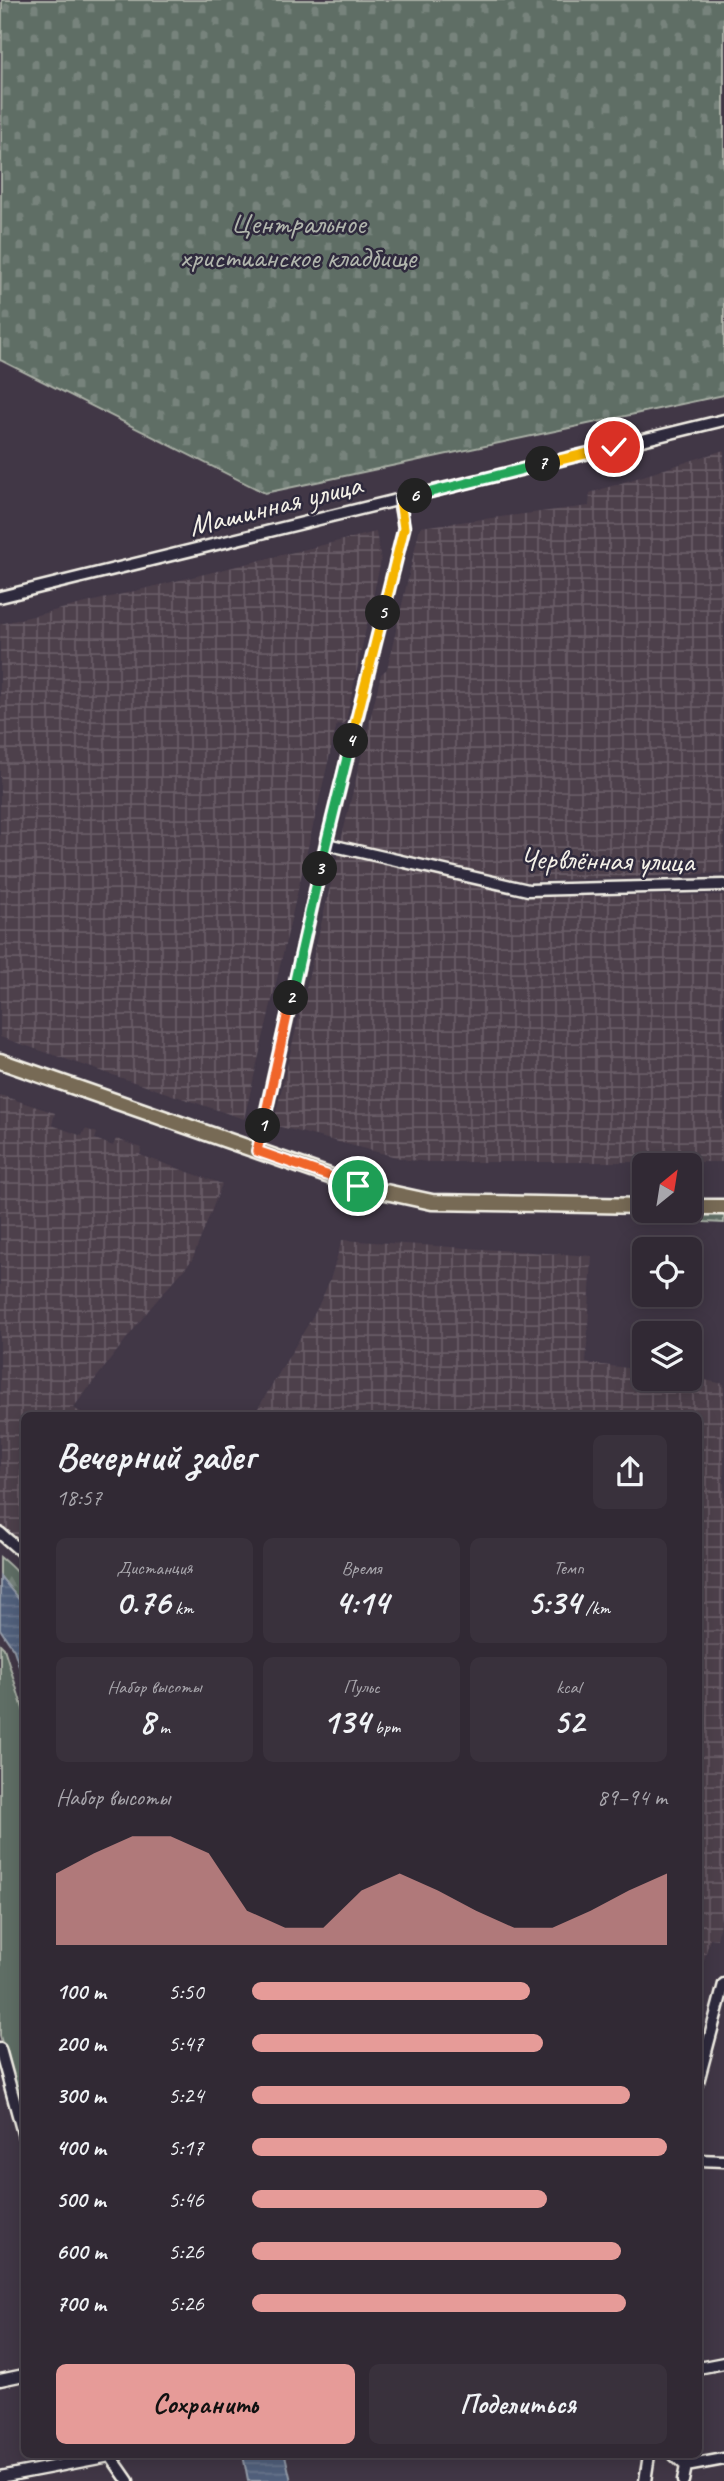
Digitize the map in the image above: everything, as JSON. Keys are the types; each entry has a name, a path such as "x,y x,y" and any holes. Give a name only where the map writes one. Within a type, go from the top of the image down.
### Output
{"main road":[{"path":"0,1061 358,1186 432,1202 632,1206"},
{"path":"702,1207 724,1207"}],"street":[{"name":"Машинная улица","path":"0,597 724,420"},
{"path":"257,1151 326,844 404,528 400,500"},
{"name":"Червлённая улица","path":"326,844 528,890 724,885"},
{"path":"0,1533 21,1551"},
{"path":"702,2067 724,1984"},
{"path":"0,2049 21,2127"},
{"path":"702,2160 724,2161"},
{"path":"702,2367 724,2363"},
{"path":"0,2380 21,2376"},
{"path":"0,2477 95,2458"},
{"path":"112,2458 128,2481"},
{"path":"645,2481 649,2458"},
{"path":"677,2458 686,2466"},
{"path":"686,2466 724,2459"},
{"path":"683,2481 686,2466"}],"shaded area":[{"path":"724,450 724,873 512,882 502,897 724,895 724,1162 702,1162 702,1153 632,1153 632,1162 430,1162 408,1160 273,1125 381,674 387,669 420,527 589,506 590,493"},
{"path":"376,532 381,560 345,725 337,724 244,1119 0,1037 0,624"},
{"path":"0,1095 55,1113 52,1125 82,1136 85,1129 97,1133 95,1139 113,1146 116,1139 142,1148 140,1155 222,1184 192,1260 151,1307 73,1408 80,1412 21,1412 21,1547 0,1527"},
{"path":"342,1240 592,1256 586,1363 632,1369 632,1391 702,1391 702,1379 724,1384 724,1900 717,1939 710,1938 702,1967 702,1412 259,1412 257,1410 316,1311 330,1280"}],"green space":[{"name":"Центральное христианское кладбище","path":"2,0 724,0 724,395 265,493 0,360"},
{"path":"702,1213 724,1215 724,1223 704,1222"},
{"path":"0,1557 20,1578 21,1602 0,1576"},
{"path":"0,1644 4,1648 21,1702 21,2106 0,2036"}],"water":[{"path":"0,1576 21,1602 21,1672 14,1650 0,1629"},
{"path":"244,2458 286,2458 291,2481 248,2481"}],"route":[{"path":"358,1186 257,1151 326,844 404,528 400,500 614,447"}]}
